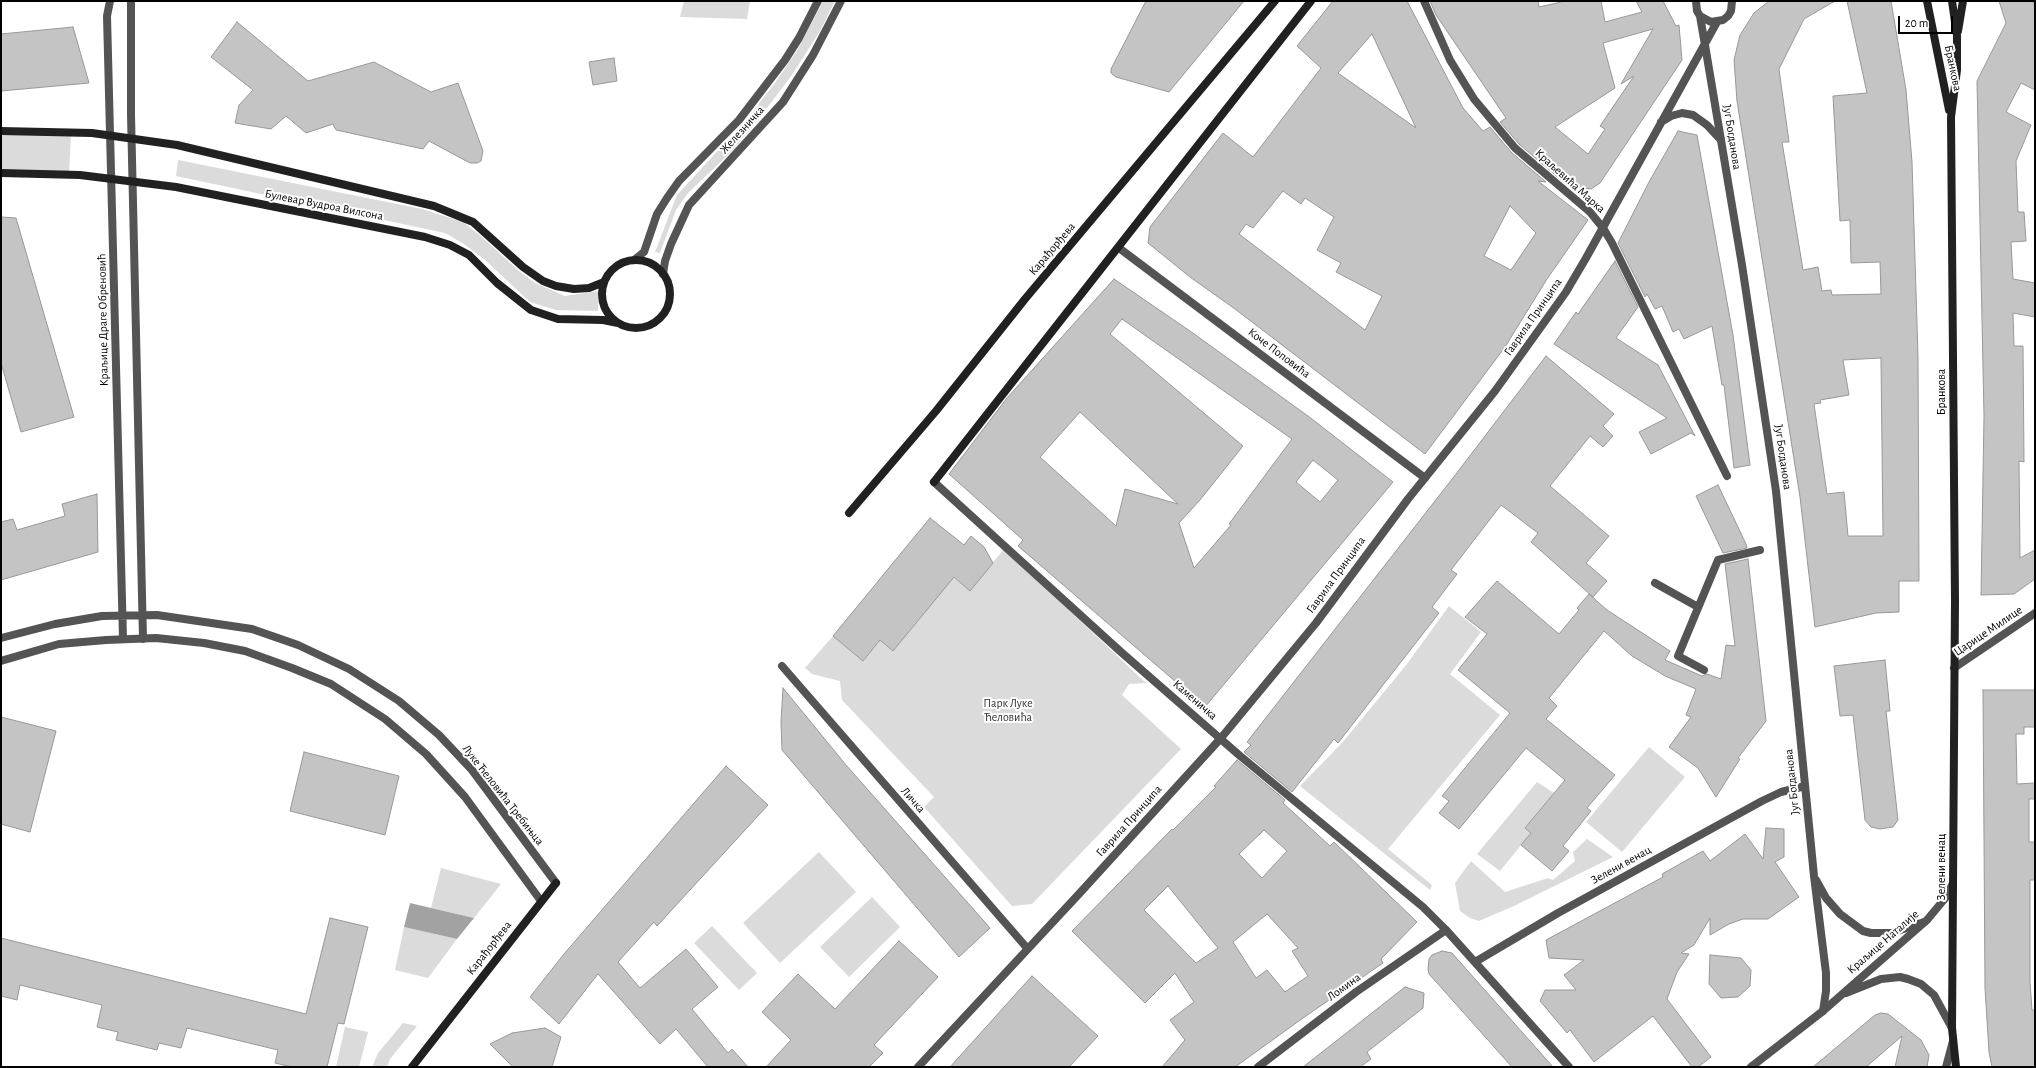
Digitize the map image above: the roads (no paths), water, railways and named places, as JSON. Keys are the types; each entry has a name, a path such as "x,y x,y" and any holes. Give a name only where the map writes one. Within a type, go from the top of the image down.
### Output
{"main road":[{"name":"Карађорђева","path":"849,513 936,411 1025,299 1275,1"},
{"path":"934,482 1119,248 1311,1"},
{"name":"Бранкова","path":"1926,1 1951,116"},
{"name":"Бранкова","path":"1952,1 1957,36 1957,70 1951,116 1954,668"},
{"path":"1957,36 1963,1"},
{"name":"Булевар Вудроа Вилсона","path":"1,131 110,135 177,145 439,207 473,222 523,267 543,281 556,286 574,289 588,288 604,282"},
{"name":"Булевар Вудроа Вилсона","path":"1,173 80,176 176,187 425,237 450,245 469,255 497,283 531,310 558,319 603,320 618,323"},
{"path":"634,260 653,265 663,274 668,283 670,296 667,308 658,320 644,327 636,328 618,323 608,313 603,303 602,290 604,282 614,268 620,264 634,260"},
{"name":"Зелени венац","path":"1954,668 1952,1028 1956,1067"},
{"name":"Карађорђева","path":"412,1067 556,883"}],"street":[{"name":"Краљице Драге Обреновић","path":"110,1 107,16 123,639"},
{"path":"131,1 132,139 143,638"},
{"name":"Железничка","path":"634,260 644,252 657,214 667,198 680,181 739,120 799,38 818,1"},
{"name":"Железничка","path":"663,274 665,261 671,244 689,205 783,102 813,55 842,1"},
{"name":"Краљевића Марка","path":"1424,1 1450,60 1474,99 1515,148 1590,212 1603,228 1612,243 1727,476"},
{"name":"Југ Богданова","path":"1696,1 1697,11 1700,16 1742,265 1776,491 1814,876 1826,973 1826,991 1823,1011"},
{"name":"Гаврила Принципа","path":"918,1067 1027,948 1078,895 1220,738 1316,623 1393,518 1517,362 1566,292 1717,22 1728,16 1733,2"},
{"path":"1700,16 1711,22 1717,22"},
{"path":"1660,122 1671,116 1682,113 1693,115 1708,126 1720,140"},
{"name":"Коче Поповића","path":"1119,248 1425,478"},
{"name":"Каменичка","path":"934,482 1116,648 1220,738 1423,907 1446,930"},
{"path":"1704,670 1678,656 1718,560 1760,550"},
{"path":"1655,583 1698,607"},
{"name":"Царице Милице","path":"1954,668 2035,613"},
{"name":"Луке Ћеловића Требињца","path":"1,638 55,624 102,616 157,615 200,620 252,629 298,645 349,669 399,701 439,735 472,770 556,883"},
{"path":"1,661 59,644 143,638 204,643 245,651 331,684 385,719 426,754 465,797 541,901"},
{"name":"Личка","path":"782,666 1027,948"},
{"name":"Зелени венац","path":"1475,962 1558,913 1762,801 1781,792 1805,786"},
{"name":"Југ Богданова","path":"1814,876 1826,898 1840,914 1863,931 1871,934 1892,933 1927,920"},
{"name":"Краљице Наталије","path":"1751,1067 1823,1011 1927,920 1947,896 1953,882"},
{"path":"1446,930 1569,1067"},
{"name":"Ломина","path":"1258,1067 1356,992 1446,930"},
{"name":"Краљице Наталије","path":"1838,997 1881,979 1900,977 1908,979 1921,984 1934,995 1952,1028"},
{"path":"1946,1067 1953,1040"}],"park label":[{"name":"Парк Луке Ћеловића","path":"1008,710"}]}
